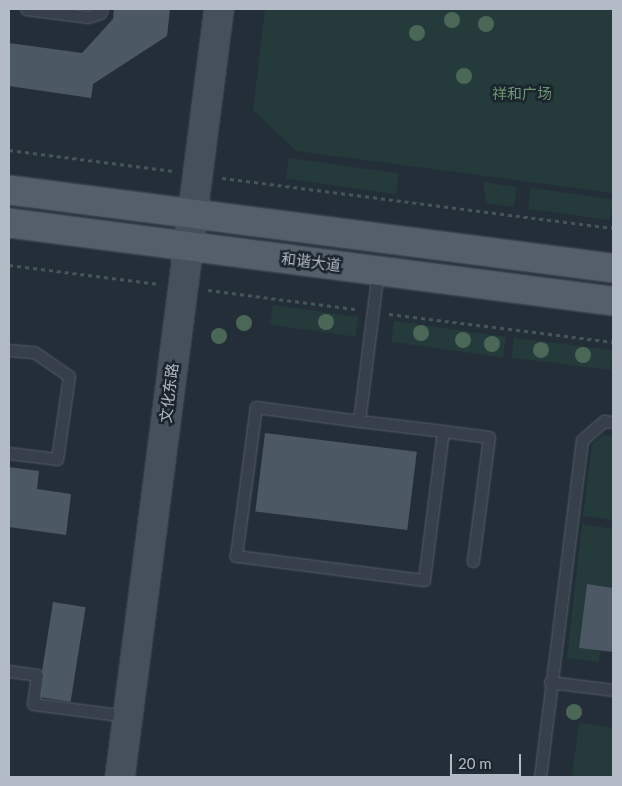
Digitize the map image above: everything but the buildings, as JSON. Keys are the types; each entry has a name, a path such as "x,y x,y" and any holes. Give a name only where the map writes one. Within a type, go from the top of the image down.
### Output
{"main road":[{"path":"9,190 613,268"},
{"name":"和谐大道","path":"9,223 613,302"}],"street":[{"name":"文化东路","path":"120,777 219,9"}],"lane":[{"path":"26,9 88,17 100,13 102,9"},
{"path":"359,421 378,271"},
{"path":"9,350 34,352 69,376 57,459 9,453"},
{"path":"443,431 424,580 236,556 256,408 443,431 488,437 472,562"},
{"path":"540,777 550,682 582,440 604,421 613,422"},
{"path":"9,671 37,675 33,704 127,716"},
{"path":"550,682 613,690"}],"path":[{"path":"9,150 613,228"},
{"path":"9,265 613,342"}],"green space":[{"name":"祥和广场","path":"265,9 613,9 613,193 296,151 253,110"},
{"path":"289,158 399,173 396,194 286,179"},
{"path":"483,182 517,187 514,207 487,203"},
{"path":"531,188 613,200 610,220 528,209"},
{"path":"273,305 358,317 355,337 270,325"},
{"path":"394,321 506,337 503,358 391,342"},
{"path":"514,338 613,350 611,370 512,358"},
{"path":"602,435 613,437 613,520 583,516 592,444"},
{"path":"582,524 613,529 613,588 587,585 579,648 600,651 599,662 567,658"},
{"path":"579,723 613,728 613,777 572,777"}]}
